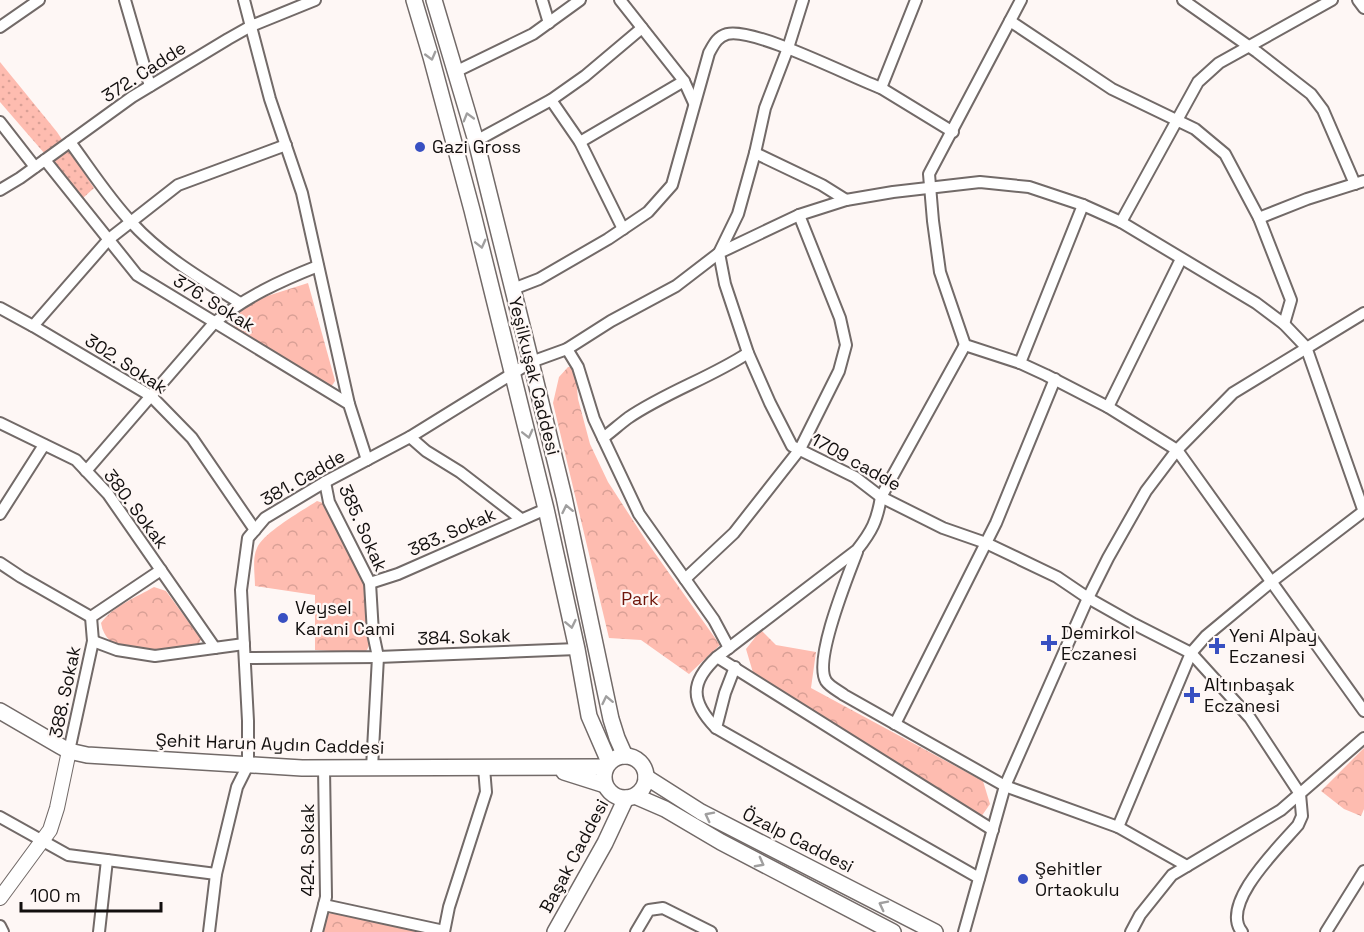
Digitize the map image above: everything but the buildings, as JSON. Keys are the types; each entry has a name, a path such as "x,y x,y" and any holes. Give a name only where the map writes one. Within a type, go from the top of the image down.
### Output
{"main road":[{"name":"Yeşilkuşak Caddesi","path":"414,0 470,199 546,509 577,649 589,716 608,765"},
{"path":"434,0 476,141 564,497 611,719 616,738 625,756"},
{"name":"Şehit Harun Aydın Caddesi","path":"0,711 69,751 87,754 324,768 549,768 608,765"},
{"path":"625,756 642,764 646,777 642,790 630,797 614,795 605,785 604,779 608,765 614,759 625,756"},
{"name":"Şehit Harun Aydın Caddesi","path":"549,768 605,785"},
{"name":"Özalp Caddesi","path":"646,777 701,812 935,932"},
{"name":"Özalp Caddesi","path":"630,797 665,809 721,842 893,932"},
{"name":"Başak Caddesi","path":"555,932 630,797"}],"street":[{"path":"0,27 39,0"},
{"path":"125,0 150,86"},
{"path":"244,0 270,99 302,193 349,404 367,460"},
{"name":"372. Cadde","path":"0,190 150,86 251,26 315,0"},
{"path":"542,0 549,23"},
{"path":"455,72 533,34 580,0"},
{"path":"620,0 684,81 694,103"},
{"path":"719,253 738,214 765,108 803,0"},
{"path":"881,88 916,0"},
{"path":"979,878 716,728 708,720 696,693 697,681 706,667 857,550 873,530 878,518 881,497 965,345 940,272 928,174 1021,0"},
{"path":"1183,0 1311,94 1323,110 1359,183 1258,218"},
{"path":"1120,222 1197,82 1219,63 1332,0"},
{"path":"1010,21 1112,89 1195,129 1225,154 1258,218 1291,300 1284,324"},
{"path":"476,141 551,100 585,76 642,28"},
{"path":"513,289 539,279 623,229 648,212 672,185 709,53 717,39 729,33 788,48 881,88 952,132"},
{"path":"580,142 684,81"},
{"path":"551,100 580,142 623,229"},
{"path":"0,123 35,167"},
{"path":"70,142 131,222 150,241 240,303"},
{"path":"33,326 109,239 178,185 286,145"},
{"path":"755,153 822,185 846,201"},
{"name":"376. Sokak","path":"45,160 137,275 349,404"},
{"path":"719,253 799,215 846,201 893,192 980,182 1029,188 1083,204 1120,222 1256,303 1284,324 1306,347 1364,512 1271,582 1206,636 1191,653 1118,827"},
{"path":"1020,363 1083,204"},
{"path":"685,579 734,533 800,449 839,371 846,345 840,318 799,215"},
{"name":"381. Cadde","path":"248,765 241,590 249,538 265,518 325,482 410,437 531,363 567,348 676,286 719,253"},
{"name":"1709 cadde","path":"719,253 725,284 748,353 792,446 855,477 881,497 943,528 986,543 1057,577 1088,598 1191,653"},
{"path":"1108,407 1181,260"},
{"path":"86,471 214,323 240,303 284,280 318,266"},
{"name":"302. Sokak","path":"0,308 151,396 192,438 255,530"},
{"path":"964,932 1005,786 1088,598 1146,491 1177,450 1233,393 1361,314 1364,327"},
{"path":"965,345 1020,363 1055,379 1108,407 1177,450 1364,711"},
{"path":"567,348 578,367 594,418 639,514 714,620 729,648"},
{"path":"603,438 628,418 667,396 722,370 748,353"},
{"path":"895,724 986,543 1055,379"},
{"name":"380. Sokak","path":"0,423 76,460 108,494 215,648"},
{"path":"410,437 521,519"},
{"path":"0,514 44,445"},
{"name":"385. Sokak","path":"325,482 328,502 370,583 373,633 378,657 372,768"},
{"name":"383. Sokak","path":"370,583 398,574 546,509"},
{"path":"857,550 829,633 822,666 826,681 844,695 1005,786 1118,827 1187,866"},
{"path":"0,563 91,617 161,570"},
{"name":"388. Sokak","path":"69,751 93,640 91,617"},
{"path":"93,640 117,650 155,656 244,644"},
{"name":"384. Sokak","path":"245,658 378,657 577,649"},
{"path":"1191,653 1250,718 1300,794 1302,816 1298,825 1241,897 1236,915 1242,932"},
{"path":"717,657 993,830"},
{"path":"716,728 725,693 735,667"},
{"path":"1131,932 1140,915 1172,874 1281,810 1364,738"},
{"path":"0,898 43,840 54,819 69,751"},
{"path":"209,932 216,874 237,787 248,765"},
{"name":"424. Sokak","path":"317,932 326,897 324,768"},
{"path":"324,905 444,932 449,907 486,792 484,768"},
{"path":"0,817 68,855 216,874"},
{"path":"99,932 107,860"},
{"path":"1326,932 1364,871"},
{"path":"636,932 649,910 663,908 711,932"},
{"path":"0,926 3,932"}],"green space":[{"path":"0,62 57,132 94,188 83,198 0,102"},
{"path":"308,283 335,381 331,387 234,327 234,318 248,304"},
{"name":"Park","path":"568,367 575,367 578,399 590,444 608,482 647,542 720,645 689,674 641,640 609,638 553,403 559,377"},
{"path":"317,501 323,503 364,582 370,643 363,653 315,650 315,595 255,586 255,557 261,542 284,522"},
{"path":"154,587 166,591 201,639 198,646 164,650 136,649 113,642 106,636 101,623 106,617"},
{"path":"761,630 776,645 816,652 811,688 983,781 990,804 981,817 754,676 746,649"},
{"path":"1364,748 1364,809 1361,816 1344,809 1321,791"},
{"path":"334,913 424,932 321,932 326,914"}],"place":[{"name":"Gazi Gross","path":"420,147"},
{"name":"Veysel Karani Cami","path":"283,618"},
{"name":"Demirkol Eczanesi","path":"1049,643"},
{"name":"Yeni Alpay Eczanesi","path":"1217,646"},
{"name":"Altınbaşak Eczanesi","path":"1192,695"},
{"name":"Şehitler Ortaokulu","path":"1023,879"}]}
